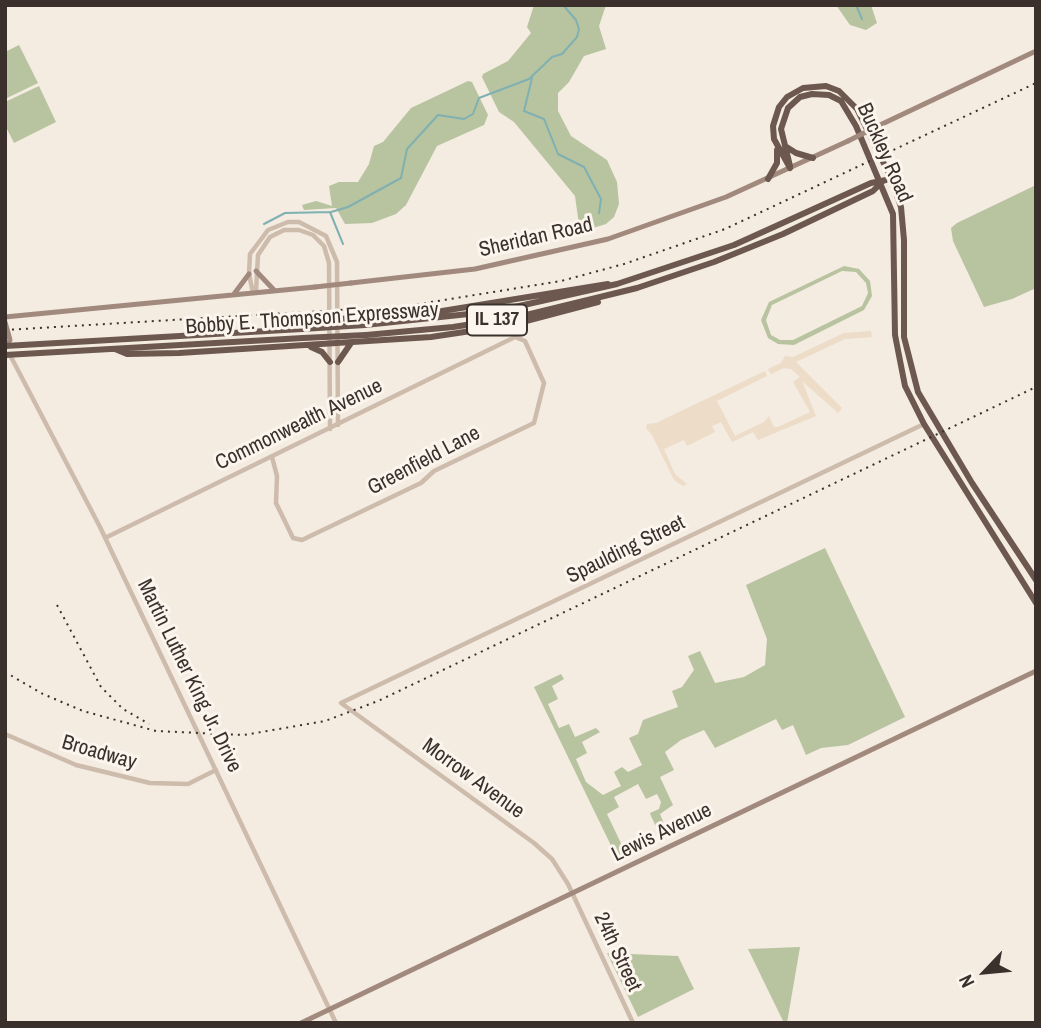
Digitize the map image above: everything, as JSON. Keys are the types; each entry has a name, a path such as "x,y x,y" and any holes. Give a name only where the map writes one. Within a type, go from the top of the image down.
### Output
{"highway":[{"name":"Buckley Road","path":"790,168 780,145 774,120 783,102 797,90 826,86 839,91 852,102 891,177 904,227 902,321 910,371 922,401 1036,580"},
{"name":"Buckley Road","path":"780,145 781,125 792,103 812,94 829,95 848,108 882,181 895,225 894,315 898,359 911,400 1036,603"},
{"path":"768,179 777,162 780,145 813,158"},
{"name":"Bobby E. Thompson Expressway","path":"6,346 365,326 498,311 617,284 713,253 871,183 891,177"},
{"name":"Bobby E. Thompson Expressway","path":"8,355 366,335 478,323 546,311 687,272 783,234 873,191 882,181"},
{"path":"338,319 436,312 600,284 617,284"},
{"path":"115,349 127,354 310,346 455,335 587,306 625,291"},
{"path":"310,346 334,362 351,343"}],"main road":[{"name":"Sheridan Road","path":"5,317 475,269 569,250 680,216 768,179 1036,51"},
{"path":"256,271 274,290"},
{"path":"233,295 249,274"},
{"name":"Martin Luther King Jr. Drive","path":"5,323 10,340 6,346 8,355"},
{"name":"Lewis Avenue","path":"301,1023 1036,671"}],"street":[{"path":"254,292 249,274 250,254 268,230 288,222 319,230 336,254 338,319 334,344"},
{"path":"254,292 260,249 276,233 299,230 317,238 326,250 334,344 330,429"},
{"name":"Greenfield Lane","path":"272,457 277,476 276,503 291,535 300,540 421,483 434,471 534,423 540,408 544,383 525,341 519,337 507,341"},
{"name":"Commonwealth Avenue","path":"105,538 507,341"},
{"name":"Martin Luther King Jr. Drive","path":"8,355 105,538 336,1023"},
{"path":"334,362 338,425"},
{"name":"Spaulding Street","path":"341,703 924,424"},
{"name":"Morrow Avenue","path":"341,703 534,843 559,869 572,894"},
{"name":"Broadway","path":"5,734 52,756 112,776 169,786 188,784 216,770"},
{"name":"24th Street","path":"572,894 633,1023"}],"green space":[{"path":"534,5 606,5 599,26 606,49 584,56 569,82 558,93 558,111 571,136 607,160 617,182 619,204 614,217 606,224 580,232 575,196 514,122 499,112 482,77 508,61 531,33 527,27"},
{"path":"836,5 871,5 877,23 866,30 850,25"},
{"path":"19,45 38,83 5,99 5,52"},
{"path":"468,81 472,82 488,115 484,125 437,146 406,205 396,214 372,223 345,224 336,208 304,210 302,205 316,201 332,206 329,186 339,182 358,182 369,164 374,146 383,142 411,108"},
{"path":"39,86 56,122 14,143 5,125 5,102"},
{"path":"1036,185 1036,288 984,307 953,241 951,228"},
{"path":"844,266 859,269 870,281 872,296 864,310 794,345 778,344 768,338 761,320 769,302","holes":["842,271 856,272 866,283 868,293 862,306 793,340 780,340 771,335 766,320 772,305"]},
{"path":"825,548 905,717 848,745 821,748 806,755 793,725 782,730 776,719 715,748 704,730 681,740 665,752 674,770 660,777 673,805 660,814 667,831 660,835 650,813 659,809 661,802 657,794 646,799 638,784 614,797 619,807 607,814 628,858 619,862 534,687 561,674 564,679 552,686 558,699 548,704 559,728 569,724 575,737 596,728 600,732 582,742 587,753 576,759 586,782 603,795 621,786 614,772 622,767 628,772 642,765 629,738 638,734 643,720 678,707 672,691 682,687 694,670 688,656 700,651 715,683 744,677 765,665 767,639 746,585"},
{"path":"800,947 787,1023 784,1023 748,949"},
{"path":"607,953 678,956 694,989 638,1017"}],"shaded area":[{"path":"871,331 872,337 845,339 796,362 842,408 838,413 802,381 816,416 758,440 753,432 732,442 721,422 712,426 715,432 687,446 684,440 664,449 675,474 687,484 683,486 674,480 646,428 647,424 656,423 765,371 767,376 717,401 735,436 764,422 769,416 774,427 778,427 810,412 793,382 800,377 791,369 784,368 771,374 768,369 781,363 785,356 793,357 844,333"}],"waterway":[{"path":"264,224 285,213 331,212 348,207 401,178 407,149 438,115 464,119 473,114 479,98 529,79 552,57 562,54 577,37 579,29 576,20 563,5"},
{"path":"856,5 862,19"},
{"path":"532,78 524,111 544,119 558,154 584,167 601,199 599,213"},
{"path":"330,212 343,244"}],"railway":[{"path":"5,330 407,306 561,281 624,264 725,229 1036,83"},
{"path":"5,672 43,694 83,711 156,731 244,735 325,721 378,701 1036,387"},
{"path":"57,605 101,687 123,709 149,724"}]}
